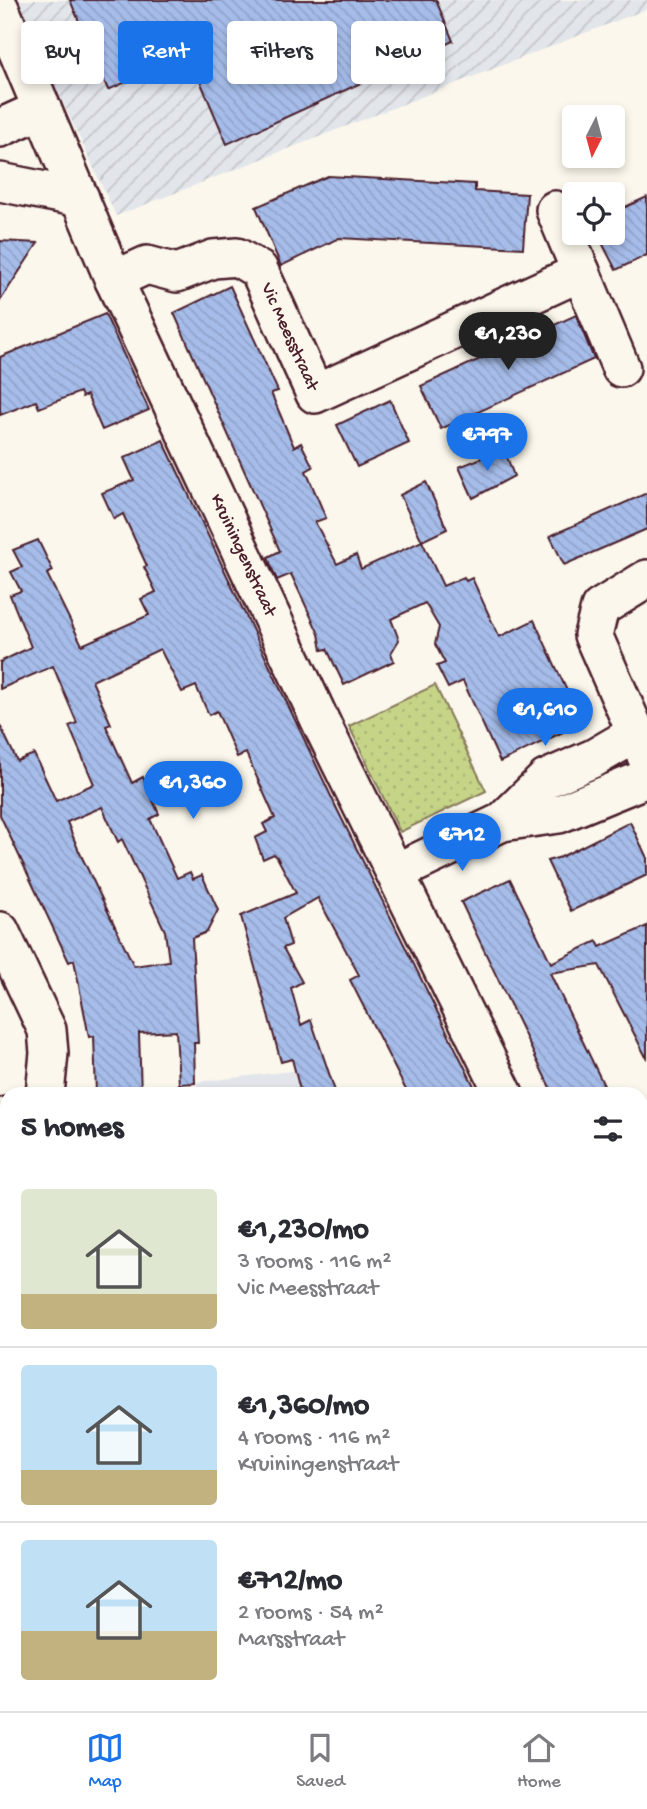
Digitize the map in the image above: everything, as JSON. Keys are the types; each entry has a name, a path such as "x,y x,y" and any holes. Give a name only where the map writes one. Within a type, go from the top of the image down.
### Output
{"street":[{"name":"Kruiningenstraat","path":"0,9 114,280 324,729 397,872 501,1087"},
{"path":"0,128 42,109"},
{"path":"0,182 80,198"},
{"path":"555,210 621,368"},
{"name":"Vic Meesstraat","path":"114,280 147,265 177,273 213,259 237,257 259,270 315,394 580,272"},
{"path":"502,822 546,779 594,758 641,746 593,635 600,608 647,579"},
{"path":"397,872 502,822 559,814 647,778"},
{"path":"0,930 47,1030 49,1054 46,1087"}],"shaded area":[{"path":"15,0 647,0 647,9 116,216 54,84 104,84 104,21 25,21"},
{"path":"309,1069 314,1087 197,1087 197,1082"}],"green space":[{"path":"435,685 486,791 400,832 349,726"}],"building":[{"path":"70,0 436,0 445,21 351,21 351,84 359,84 227,144 201,84 213,84 213,21 118,21 118,84 122,84 108,90 104,81 104,21 79,21"},
{"path":"445,22 453,41 445,45"},
{"path":"328,176 475,184 475,191 527,194 523,248 339,238 281,266 256,207"},
{"path":"647,197 647,255 616,270 603,245 625,245 625,207"},
{"path":"0,241 38,243 0,301"},
{"path":"230,286 278,391 271,393 294,447 301,443 313,467 306,471 326,518 315,522 337,564 356,555 361,569 422,541 443,586 464,577 466,581 472,578 499,637 534,620 582,723 500,762 463,681 448,688 437,666 445,663 435,644 439,627 425,603 391,619 399,640 391,653 394,661 344,685 327,649 322,650 319,634 291,574 277,580 268,557 280,551 174,313"},
{"path":"105,314 149,410 102,430 87,395 82,397 80,392 39,408 36,401 0,415 0,357"},
{"path":"576,315 594,359 441,429 421,386"},
{"path":"390,400 409,443 357,467 337,425"},
{"path":"163,440 337,809 475,1087 404,1087 350,980 359,975 318,898 283,918 291,945 283,948 302,982 291,988 301,1025 311,1020 334,1087 299,1087 292,1059 281,1062 241,916 296,893 277,857 274,854 263,859 255,838 267,832 263,824 275,818 246,753 237,757 217,711 209,715 196,686 182,692 160,649 92,681 111,724 106,726 132,783 143,777 159,814 150,819 177,878 190,872 193,879 202,875 218,910 207,932 192,938 198,1043 194,1043 195,1083 179,1084 176,1031 139,1033 141,1087 96,1087 94,1036 89,1037 74,960 69,962 0,815 0,725 17,761 34,754 56,801 94,784 69,726 77,723 53,666 0,689 0,662 31,647 10,595 21,591 11,572 22,567 13,550 38,540 53,571 47,574 82,645 149,615 141,599 156,592 144,567 147,566 123,514 114,519 102,493 134,480 124,458","holes":["102,807 118,842 122,839 165,931 169,961 134,966 67,822"]},
{"path":"504,449 514,476 473,498 459,467"},
{"path":"426,482 447,529 422,541 400,495"},
{"path":"647,493 647,529 564,565 550,536"},
{"path":"630,822 647,858 647,875 571,911 547,861 561,857"},
{"path":"510,879 551,963 597,941 600,947 647,926 647,1059 599,965 550,973 605,1087 550,1087 461,902"}]}
